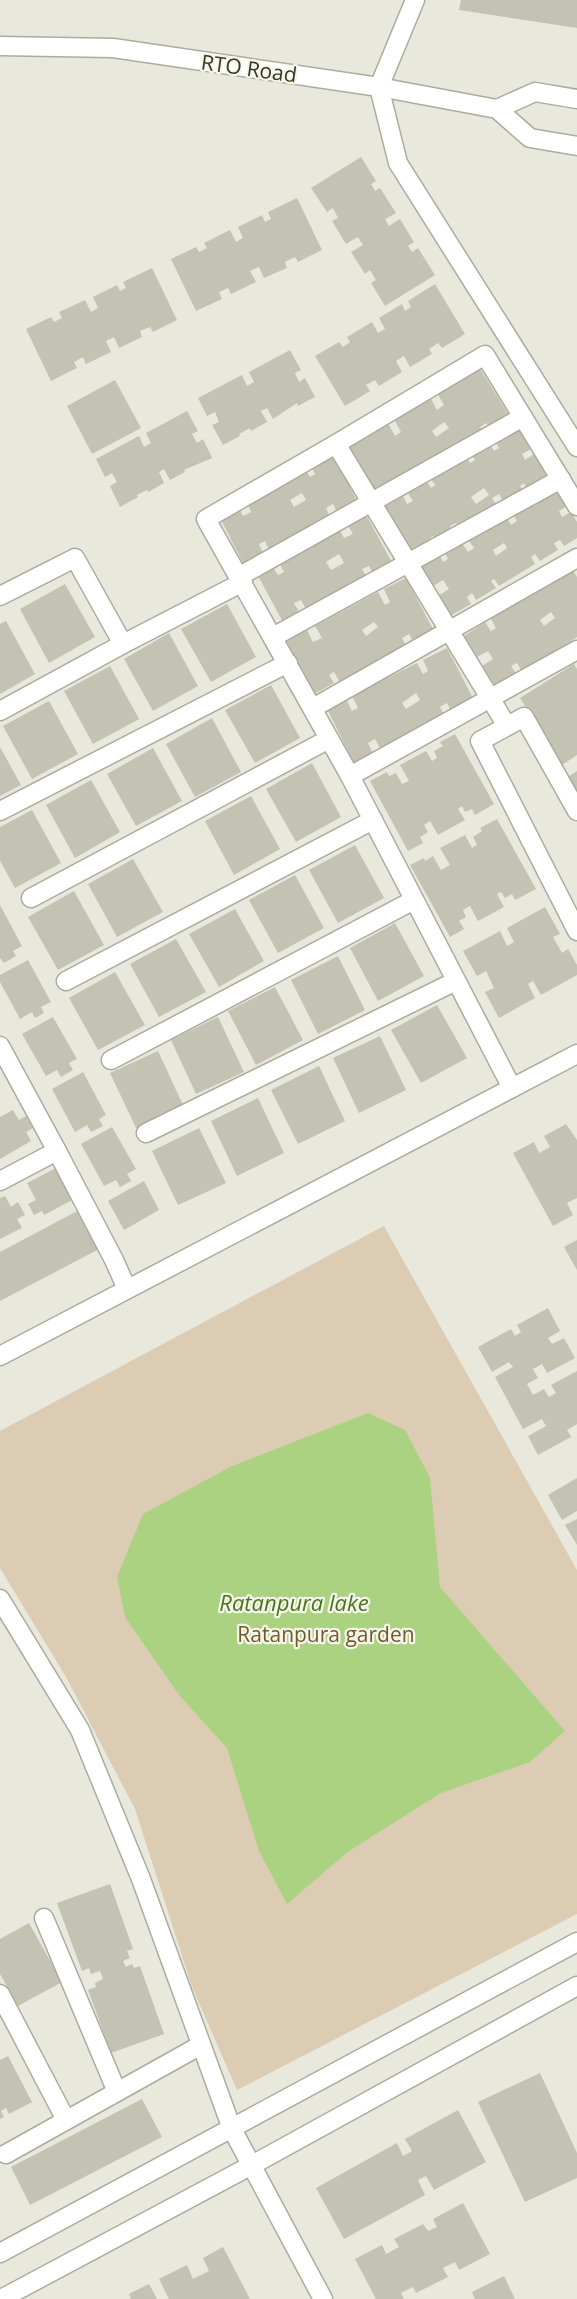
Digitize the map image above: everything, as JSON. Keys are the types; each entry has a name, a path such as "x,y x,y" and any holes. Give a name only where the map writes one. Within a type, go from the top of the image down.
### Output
{"street":[{"path":"415,0 379,87 398,163 577,447"},
{"name":"RTO Road","path":"0,46 112,48 379,87 497,109"},
{"path":"577,99 535,92 497,109 530,138 577,146"},
{"path":"512,1088 350,776 206,519 485,355 577,506"},
{"path":"0,711 241,579 371,502 523,417"},
{"path":"336,444 507,726"},
{"path":"273,637 561,479"},
{"path":"0,596 75,558 123,644"},
{"path":"312,708 577,558"},
{"path":"350,776 577,650"},
{"path":"0,811 288,663"},
{"path":"577,811 524,717 480,741 577,931"},
{"path":"31,898 329,739"},
{"path":"66,981 373,820"},
{"path":"111,1060 414,900"},
{"path":"146,1133 456,981"},
{"path":"0,1046 114,1260 127,1290"},
{"path":"0,1356 577,1054"},
{"path":"0,1181 57,1151"},
{"path":"0,1599 80,1730 141,1879 232,2128 323,2299"},
{"path":"44,1918 117,2092"},
{"path":"0,2253 577,1942"},
{"path":"1,2299 252,2165 577,1986"},
{"path":"0,1994 66,2120"},
{"path":"6,2154 201,2045"}],"green space":[{"name":"Ratanpura garden","path":"384,1226 577,1570 577,1914 237,2090 192,1987 135,1809 66,1677 0,1568 0,1431"}],"water":[{"name":"Ratanpura lake","path":"368,1413 405,1430 430,1478 440,1587 565,1731 530,1762 441,1793 349,1851 287,1904 259,1851 227,1748 179,1695 125,1617 117,1577 143,1514 232,1466"}],"building":[{"path":"461,0 577,0 577,28 459,10"},
{"path":"361,157 376,181 371,184 375,191 380,188 396,213 385,219 389,226 400,219 414,242 408,246 412,252 418,248 435,275 385,306 371,283 376,280 370,270 365,274 351,252 363,245 358,237 346,244 332,221 338,218 333,208 327,212 311,188"},
{"path":"297,198 322,250 298,262 295,257 285,262 287,268 264,278 259,267 250,271 256,282 231,294 228,288 219,292 222,299 196,311 171,259 196,247 199,252 207,248 204,243 230,230 236,242 243,238 238,227 262,215 265,222 271,219 268,212"},
{"path":"152,268 177,320 153,332 150,327 140,331 142,337 119,348 114,337 106,341 111,352 86,364 83,357 74,362 77,368 51,381 26,329 51,317 54,322 62,318 59,312 85,300 91,312 98,308 93,297 117,285 120,291 126,288 123,282"},
{"path":"435,284 465,334 442,348 438,343 429,349 432,354 410,367 404,356 396,361 402,372 379,386 375,380 366,385 370,391 345,406 315,356 339,342 343,347 350,342 347,337 372,322 378,333 385,329 379,318 402,304 405,311 411,307 408,301"},
{"path":"290,350 301,370 295,373 299,382 305,378 315,397 298,406 297,403 273,419 267,408 261,411 267,422 251,431 250,428 223,445 212,425 219,422 215,412 207,416 198,398 242,375 247,386 254,382 249,372"},
{"path":"479,367 510,417 490,429 486,423 480,427 484,433 378,498 347,448 388,423 395,436 401,432 394,419 430,397 437,410 444,405 437,393","holes":["444,422 449,428 436,437 432,431"]},
{"path":"115,380 141,428 92,454 67,406"},
{"path":"187,411 198,431 192,434 197,443 203,439 212,458 184,470 185,472 170,480 164,469 159,472 164,483 137,495 138,497 120,507 110,486 117,482 112,473 105,477 96,459 139,436 144,447 151,443 146,433"},
{"path":"518,427 531,449 522,454 525,460 534,454 548,478 527,490 524,483 520,486 524,492 504,503 499,494 492,498 498,508 460,530 456,523 450,526 454,534 438,544 433,536 428,540 432,547 414,558 384,507 403,496 407,504 413,501 408,493 427,482 431,488 435,485 431,479 467,458 470,463 475,460 472,455 490,444 494,451 499,448 495,441","holes":["484,488 489,495 476,504 471,497"]},
{"path":"333,454 358,503 338,514 333,504 326,508 330,517 269,550 265,541 259,544 263,553 243,563 219,516 237,505 243,516 251,512 246,500 305,469 310,477 315,474 311,466","holes":["302,493 306,500 294,507 290,500"]},
{"path":"555,486 567,506 559,511 562,517 571,512 577,522 577,538 564,546 560,540 554,543 558,550 540,561 535,554 531,557 535,564 499,586 494,579 491,581 496,588 476,600 472,593 467,597 471,604 450,616 438,596 449,589 443,580 432,587 421,568 440,556 443,562 448,559 445,553 462,543 468,552 474,548 468,539 506,516 511,525 517,521 512,513 531,501 534,506 538,504 535,498","holes":["504,543 507,548 496,556 493,550"]},
{"path":"365,513 394,566 375,577 369,566 362,569 368,580 308,613 301,600 294,603 302,617 285,626 256,572 271,564 278,575 284,572 278,560 338,527 344,538 353,534 346,522","holes":["339,554 344,563 331,570 326,562"]},
{"path":"572,569 577,577 577,637 522,672 517,663 511,666 517,675 496,687 482,666 493,659 488,651 477,657 464,636 485,622 491,631 496,628 491,619","holes":["551,612 555,618 544,626 540,620"]},
{"path":"406,578 434,631 413,642 409,634 402,638 406,646 339,681 334,672 329,675 334,683 314,694 286,640 307,630 313,642 322,638 315,626 378,592 385,605 390,602 384,589","holes":["374,622 378,627 366,636 362,630"]},
{"path":"65,584 95,637 49,663 20,609"},
{"path":"227,604 256,657 211,682 181,629"},
{"path":"6,621 35,674 0,694 0,624"},
{"path":"169,633 198,686 153,711 124,659"},
{"path":"447,648 476,704 453,715 447,703 440,707 446,719 382,752 375,739 368,743 374,756 355,765 327,709 346,699 352,711 358,708 352,696 417,663 423,674 428,671 423,660","holes":["416,693 420,700 406,709 402,703"]},
{"path":"574,664 577,669 577,755 562,765 520,698"},
{"path":"110,666 139,719 93,744 64,691"},
{"path":"271,685 300,738 255,763 225,710"},
{"path":"49,701 78,754 32,779 3,726"},
{"path":"212,718 241,772 195,797 166,744"},
{"path":"455,734 494,804 475,815 472,809 465,812 462,806 458,809 465,820 438,835 430,821 424,825 428,832 420,837 423,843 408,851 370,781 387,772 389,776 396,773 402,784 409,781 400,765 426,751 432,761 437,758 434,751 443,746 440,742"},
{"path":"0,747 21,785 0,796"},
{"path":"153,748 182,801 136,826 107,774"},
{"path":"312,763 341,817 296,842 266,789"},
{"path":"577,771 577,795 566,778"},
{"path":"91,780 120,832 75,858 46,805"},
{"path":"251,796 280,849 234,875 205,821"},
{"path":"32,810 61,863 15,888 0,861 0,827"},
{"path":"497,819 536,889 515,900 512,894 505,898 501,892 497,894 504,907 478,921 470,906 463,910 466,917 459,921 464,929 450,937 410,865 433,856 441,870 450,865 440,848 465,835 472,848 477,845 473,837 482,831 480,828"},
{"path":"355,845 384,898 338,923 309,870"},
{"path":"133,859 163,912 117,937 88,884"},
{"path":"295,875 324,928 278,953 249,900"},
{"path":"74,891 104,945 58,970 28,917"},
{"path":"0,905 22,946 13,951 16,956 4,963 0,958"},
{"path":"545,907 560,934 553,937 562,953 568,949 577,965 577,975 541,995 533,981 528,984 535,998 499,1018 485,992 494,988 486,971 477,976 463,951 500,931 507,946 514,942 507,928"},
{"path":"235,909 264,961 219,987 189,934"},
{"path":"395,923 424,976 378,1001 350,948"},
{"path":"176,939 206,992 159,1017 130,964"},
{"path":"338,956 365,1010 318,1034 291,980"},
{"path":"28,960 51,1002 41,1007 44,1013 35,1018 32,1012 20,1019 0,982 0,975"},
{"path":"115,972 145,1025 98,1050 69,998"},
{"path":"275,987 303,1040 256,1065 228,1011"},
{"path":"437,1005 467,1058 421,1083 391,1030"},
{"path":"53,1017 77,1059 69,1063 73,1070 61,1077 57,1070 46,1076 22,1034"},
{"path":"218,1017 244,1072 196,1094 171,1040"},
{"path":"380,1036 406,1090 359,1113 333,1058"},
{"path":"158,1051 183,1105 136,1128 110,1073"},
{"path":"319,1066 345,1121 298,1144 271,1090"},
{"path":"83,1072 106,1115 99,1119 103,1126 91,1132 87,1125 75,1132 52,1089"},
{"path":"258,1098 284,1153 237,1176 211,1121"},
{"path":"13,1110 19,1120 26,1116 33,1128 26,1132 31,1141 0,1159 0,1117"},
{"path":"566,1124 577,1140 577,1198 567,1203 573,1215 553,1226 513,1153 534,1142 539,1153 550,1147 544,1136"},
{"path":"112,1127 136,1169 127,1174 131,1181 120,1187 116,1180 104,1186 81,1144"},
{"path":"199,1128 226,1183 178,1205 152,1151"},
{"path":"60,1166 76,1198 44,1215 42,1211 34,1215 28,1204 36,1200 27,1183"},
{"path":"144,1181 159,1210 124,1230 108,1201"},
{"path":"5,1196 11,1207 18,1202 25,1215 17,1219 22,1228 0,1239 0,1198"},
{"path":"81,1209 101,1248 0,1301 0,1252"},
{"path":"577,1240 577,1270 564,1247"},
{"path":"548,1308 560,1331 548,1338 552,1344 564,1338 575,1358 547,1373 542,1364 533,1369 538,1378 527,1384 533,1395 544,1389 549,1397 556,1393 551,1385 577,1371 577,1424 567,1430 571,1437 538,1455 528,1436 546,1426 542,1419 523,1429 495,1377 513,1367 509,1362 492,1372 478,1347 511,1329 515,1336 521,1332 517,1325"},
{"path":"577,1478 577,1511 562,1520 548,1495"},
{"path":"577,1519 577,1545 565,1525"},
{"path":"110,1884 133,1949 127,1951 130,1958 123,1961 126,1967 132,1964 134,1968 140,1966 164,2034 111,2053 88,1990 96,1987 95,1983 103,1979 100,1971 91,1974 89,1968 82,1971 57,1903"},
{"path":"29,1923 62,1982 18,2006 0,1974 0,1939"},
{"path":"8,2056 32,2102 9,2114 6,2108 1,2111 4,2117 0,2119 0,2060"},
{"path":"540,2073 577,2153 577,2178 525,2202 478,2102"},
{"path":"142,2099 162,2137 30,2205 11,2167"},
{"path":"458,2110 486,2162 434,2190 426,2176 418,2180 425,2195 344,2239 316,2188 397,2143 403,2156 412,2151 405,2139"},
{"path":"463,2203 490,2254 459,2270 455,2262 443,2268 448,2277 416,2293 413,2287 401,2293 404,2299 376,2299 355,2259 382,2245 386,2254 399,2247 394,2239 423,2224 428,2231 437,2227 433,2219"},
{"path":"223,2247 250,2299 169,2299 159,2279 187,2265 193,2279 209,2271 203,2258"},
{"path":"504,2276 515,2299 475,2299 472,2292"},
{"path":"149,2284 157,2299 131,2299 129,2294"}]}
